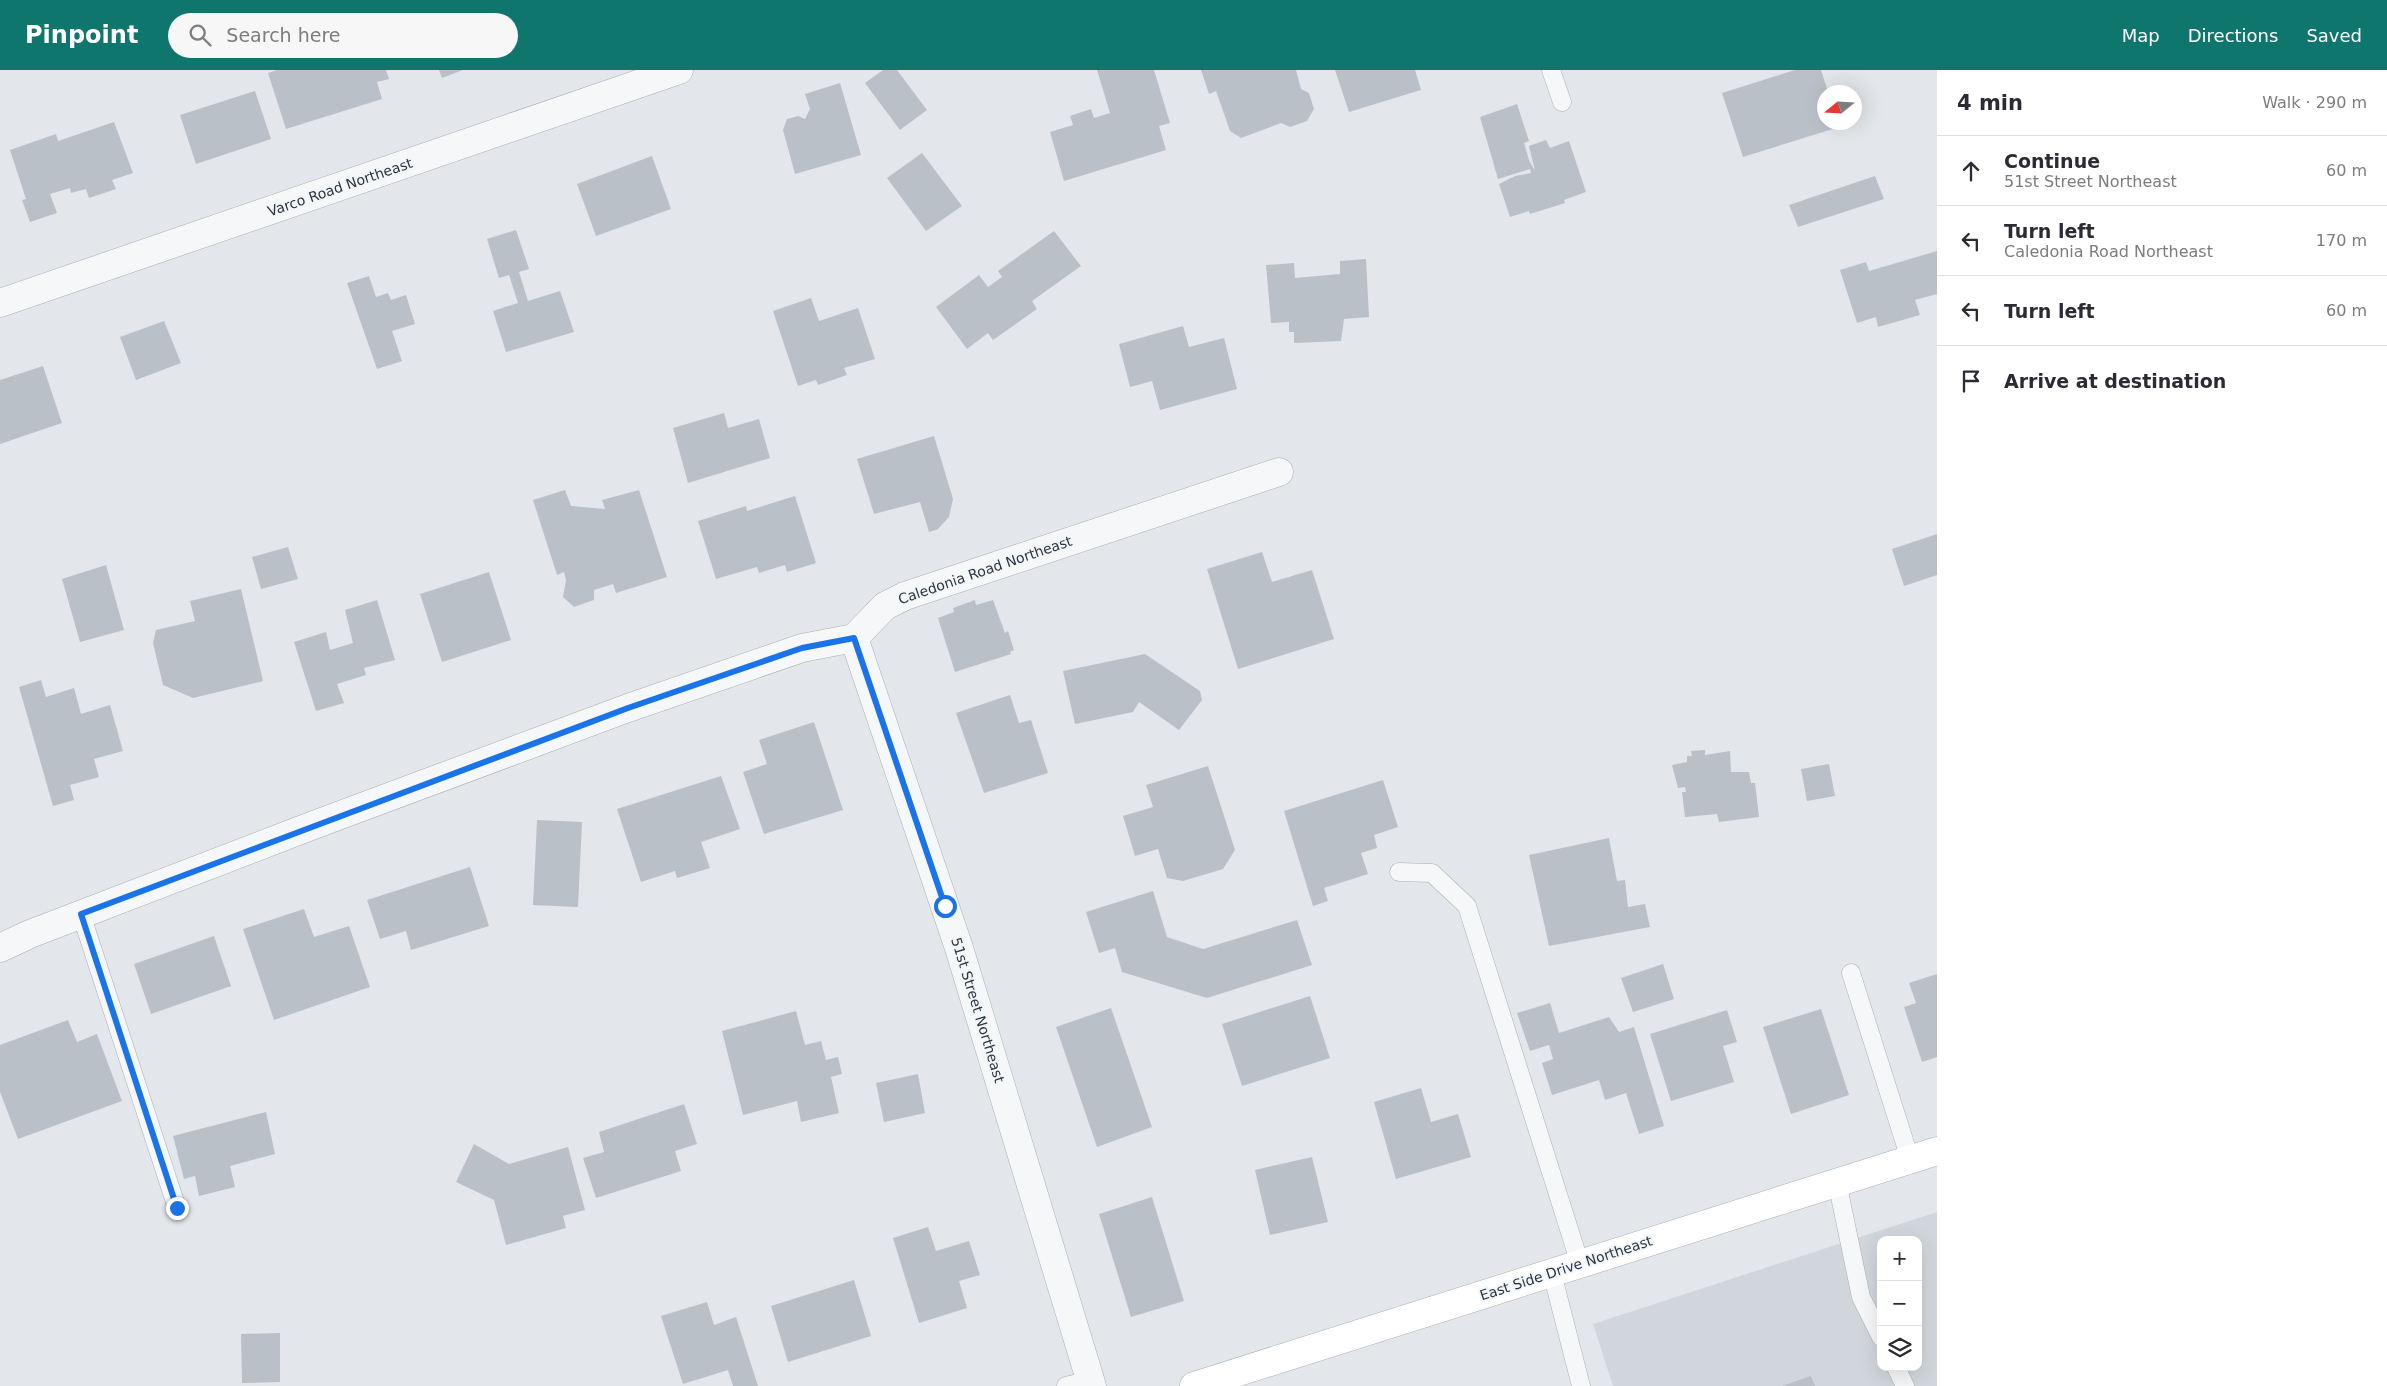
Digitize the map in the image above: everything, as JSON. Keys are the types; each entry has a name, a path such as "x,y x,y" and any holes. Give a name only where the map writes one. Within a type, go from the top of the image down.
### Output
{"main road":[{"name":"East Side Drive Northeast","path":"1194,1386 1937,1151"}],"street":[{"name":"Varco Road Northeast","path":"0,303 679,70"},
{"name":"Caledonia Road Northeast","path":"854,638 885,606 905,596 1279,472"},
{"path":"0,948 81,914 628,708 802,648 854,638"},
{"name":"51st Street Northeast","path":"854,638 959,948 1083,1384"}],"lane":[{"path":"1551,70 1562,102"},
{"path":"1399,872 1432,873 1466,906 1580,1264"},
{"path":"81,914 177,1208"},
{"path":"1851,973 1910,1159"},
{"path":"1837,1182 1861,1297 1877,1329"},
{"path":"1552,1272 1582,1386"},
{"path":"1898,1371 1905,1386"}],"shaded area":[{"path":"1937,1212 1937,1386 1613,1386 1593,1324"}],"building":[{"path":"277,70 386,70 389,79 377,82 382,99 286,129 268,73"},
{"path":"439,70 463,70 442,78"},
{"path":"883,70 897,70 927,110 900,130 865,83"},
{"path":"1097,70 1154,70 1170,123 1159,126 1166,150 1064,181 1050,132 1073,125 1070,116 1091,109 1094,118 1110,113"},
{"path":"1201,70 1296,70 1301,89 1309,93 1314,109 1307,121 1290,127 1281,123 1241,138 1230,131 1216,91 1209,94"},
{"path":"1335,70 1415,70 1421,90 1349,112"},
{"path":"1795,70 1821,70 1826,85 1817,85 1817,130 1829,130 1743,157 1722,93"},
{"path":"840,83 861,155 795,174 783,130 787,119 798,116 805,119 810,109 805,94"},
{"path":"255,91 271,139 196,164 180,115"},
{"path":"1517,104 1529,141 1524,143 1529,160 1535,171 1529,146 1546,140 1550,148 1569,141 1586,192 1564,200 1565,203 1530,214 1529,211 1510,217 1499,184 1515,176 1531,173 1530,169 1498,179 1480,117"},
{"path":"114,122 133,173 112,180 116,189 89,198 86,189 71,193 70,188 50,194 57,213 30,222 22,200 26,199 10,150 56,134 58,141"},
{"path":"922,153 962,206 926,231 887,178"},
{"path":"652,156 671,209 596,236 577,184"},
{"path":"1875,176 1884,199 1798,227 1789,205"},
{"path":"516,230 529,269 519,272 528,301 560,291 574,332 506,352 493,311 518,303 509,275 499,278 487,239"},
{"path":"1054,231 1081,266 1032,301 1037,309 993,340 988,333 967,349 936,307 979,275 988,287 1002,277 998,271"},
{"path":"1937,251 1937,294 1915,300 1920,315 1878,327 1876,317 1857,323 1840,270 1866,262 1869,271"},
{"path":"1366,259 1369,317 1344,319 1341,341 1294,343 1294,332 1289,332 1289,322 1271,323 1266,265 1294,263 1295,278 1340,274 1340,261"},
{"path":"369,276 376,297 388,293 391,300 406,295 415,324 392,331 402,361 377,369 347,283"},
{"path":"811,298 819,321 858,308 875,359 844,368 847,375 818,385 816,380 798,386 773,311"},
{"path":"164,321 181,363 136,380 120,337"},
{"path":"1183,326 1189,347 1224,338 1237,389 1160,410 1152,381 1130,387 1119,344"},
{"path":"43,366 62,423 0,444 0,380"},
{"path":"724,413 728,428 759,419 770,458 688,483 673,428"},
{"path":"934,436 953,499 949,517 938,529 929,532 920,502 874,514 857,459"},
{"path":"565,490 571,506 605,509 602,500 639,490 667,577 616,593 613,584 594,590 594,600 574,607 563,597 566,580 564,572 557,575 533,500"},
{"path":"795,496 816,563 787,572 785,565 759,573 757,567 716,579 698,521 746,506 747,511"},
{"path":"1937,534 1937,575 1904,586 1892,549"},
{"path":"288,547 298,579 261,589 252,557"},
{"path":"1262,552 1272,582 1312,570 1334,639 1238,669 1207,569"},
{"path":"106,565 124,630 80,642 62,579"},
{"path":"489,572 511,640 442,662 420,594"},
{"path":"241,589 263,681 193,698 163,685 153,643 156,630 195,621 190,601"},
{"path":"377,600 395,660 364,668 366,675 337,684 344,703 316,711 294,642 326,632 330,650 353,643 345,610"},
{"path":"975,600 976,605 993,600 1005,633 1008,631 1014,650 1010,652 1011,654 955,672 938,618 954,612 953,608"},
{"path":"1145,654 1200,691 1202,700 1179,730 1139,702 1133,712 1075,724 1063,671"},
{"path":"41,680 46,697 74,688 81,714 110,705 123,751 94,759 99,777 70,785 74,800 53,806 19,687"},
{"path":"1010,695 1019,723 1031,720 1048,773 984,793 956,713"},
{"path":"814,722 843,810 764,834 743,772 767,764 759,740"},
{"path":"1705,750 1705,755 1730,751 1731,772 1749,772 1751,783 1755,783 1759,817 1719,822 1717,814 1685,817 1682,792 1686,792 1685,787 1678,788 1672,765 1687,762 1687,756 1692,756 1691,751"},
{"path":"1829,764 1835,796 1807,801 1801,769"},
{"path":"1208,766 1235,850 1223,869 1183,881 1167,878 1158,849 1135,856 1123,816 1153,807 1146,785"},
{"path":"721,776 740,829 701,842 710,868 677,878 675,871 641,882 617,809"},
{"path":"1383,780 1398,827 1374,835 1377,848 1361,853 1368,874 1324,888 1328,901 1313,906 1284,811"},
{"path":"537,820 582,822 578,907 533,905"},
{"path":"1609,838 1617,881 1625,880 1628,907 1645,904 1650,927 1549,946 1529,855"},
{"path":"470,867 489,926 411,950 406,931 380,939 367,900"},
{"path":"1153,891 1167,937 1203,949 1297,920 1312,965 1207,998 1122,972 1115,948 1099,953 1086,912"},
{"path":"304,909 314,937 349,926 370,987 274,1020 243,929"},
{"path":"214,936 231,986 151,1014 134,964"},
{"path":"1663,964 1674,999 1633,1012 1621,978"},
{"path":"1937,974 1937,1057 1922,1062 1904,1007 1916,1003 1909,983"},
{"path":"1310,996 1330,1058 1242,1086 1222,1024"},
{"path":"1550,1003 1559,1033 1609,1017 1619,1032 1634,1027 1664,1126 1639,1134 1626,1093 1605,1100 1599,1080 1552,1095 1542,1063 1553,1059 1549,1045 1530,1051 1517,1013"},
{"path":"1111,1008 1152,1127 1097,1147 1056,1027"},
{"path":"1821,1009 1849,1095 1791,1114 1763,1027"},
{"path":"1727,1010 1737,1042 1723,1046 1734,1082 1671,1101 1650,1034"},
{"path":"796,1011 805,1045 821,1041 826,1060 838,1057 842,1074 831,1077 839,1113 801,1122 797,1101 743,1115 722,1031"},
{"path":"68,1020 77,1042 97,1034 122,1101 18,1139 0,1092 0,1045"},
{"path":"918,1074 925,1113 884,1122 876,1083"},
{"path":"1421,1088 1431,1122 1458,1114 1471,1157 1396,1179 1374,1102"},
{"path":"684,1104 697,1144 675,1151 681,1171 596,1198 583,1158 604,1152 599,1132"},
{"path":"266,1112 275,1154 230,1166 235,1187 199,1196 195,1176 184,1179 173,1136"},
{"path":"474,1144 509,1164 568,1147 585,1210 563,1216 566,1228 506,1245 494,1200 456,1182"},
{"path":"1312,1157 1328,1222 1270,1235 1255,1170"},
{"path":"1152,1197 1184,1301 1131,1317 1099,1214"},
{"path":"928,1227 936,1251 969,1241 980,1275 959,1281 967,1308 919,1323 893,1238"},
{"path":"854,1280 871,1336 788,1362 771,1306"},
{"path":"707,1302 714,1325 736,1317 758,1386 733,1386 728,1370 683,1384 661,1316"},
{"path":"280,1333 280,1382 242,1383 241,1334"},
{"path":"1811,1376 1815,1386 1782,1386"}],"route":[{"path":"177,1208 81,914 318,823 628,708 802,648 854,638 945,906"}]}
